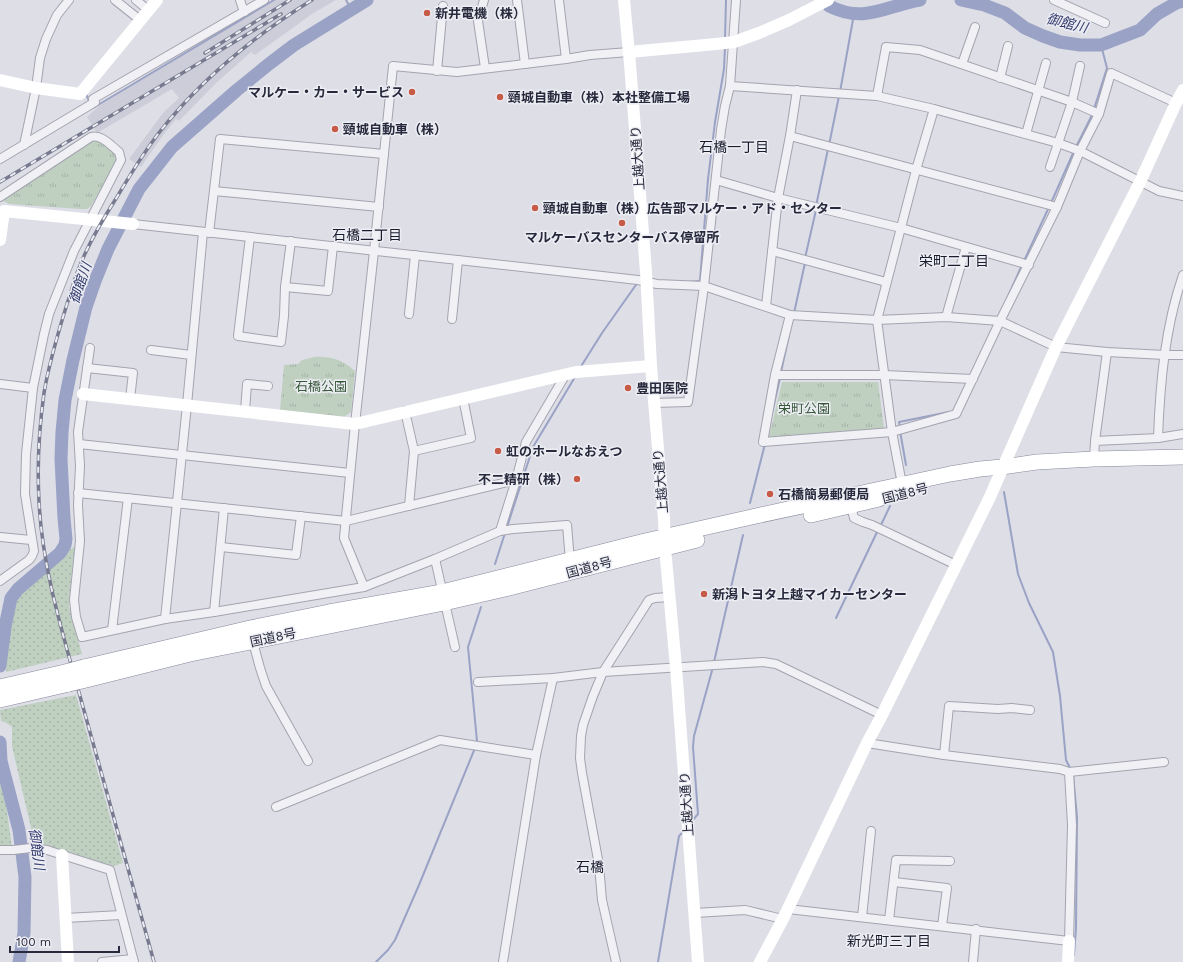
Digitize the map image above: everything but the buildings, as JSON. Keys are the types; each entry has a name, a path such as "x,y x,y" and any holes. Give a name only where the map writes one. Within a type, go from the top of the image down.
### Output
{"highway":[{"name":"国道8号","path":"85,674 148,664 253,642 443,597 570,561 731,531 851,506 951,481 1000,472 1037,462 1183,456"},
{"name":"国道8号","path":"0,687 67,678 85,674 250,628 329,612 519,585 648,551 665,543 756,516 902,484 980,469 1000,472 1093,467 1183,466"},
{"name":"国道8号","path":"0,700 67,678"}],"street":[{"path":"24,145 36,88 40,58 46,39 57,15 69,0"},
{"path":"115,0 140,20"},
{"path":"136,0 148,10"},
{"path":"80,94 148,10 158,0"},
{"path":"240,0 244,12"},
{"path":"0,159 95,102 93,99 264,0"},
{"path":"484,0 478,21 485,68"},
{"path":"517,0 525,64"},
{"path":"559,0 566,59"},
{"name":"上越大通り","path":"624,0 698,962"},
{"path":"654,402 688,402 704,286 723,118 730,86 736,0"},
{"path":"364,587 344,538 393,66 457,72 590,55 734,42 782,23 828,0"},
{"path":"1054,0 1105,23"},
{"path":"437,71 443,6"},
{"path":"962,64 974,27"},
{"path":"1000,78 1008,46"},
{"path":"877,96 886,47 920,50 1072,102 1099,114"},
{"path":"1026,134 1046,63"},
{"path":"1050,167 1072,102 1080,66"},
{"path":"790,315 775,375 763,442 892,432 956,414 1000,321 1057,207 1080,151 1099,114 1111,73 1176,103"},
{"path":"0,80 36,88 80,94 88,106"},
{"path":"730,86 877,96 934,109 1058,143 1080,151 1159,191 1183,196"},
{"path":"766,306 778,198 797,90"},
{"path":"760,962 989,499 1056,347 1140,182 1183,90"},
{"path":"902,484 892,432 878,320 886,282 934,109"},
{"path":"0,197 87,139 94,136 102,138 119,152 121,160 67,268 49,314 44,334 33,388 26,462 26,494 31,540 34,551 29,560 0,581"},
{"path":"790,136 1057,207"},
{"path":"165,619 188,405 191,355 206,232 214,191 220,139 384,154"},
{"path":"716,180 778,198 901,228 1029,265"},
{"path":"214,191 379,207"},
{"path":"0,240 2,211 116,222 646,281 657,284 704,286 790,315 878,320 946,317 1000,321 1056,347 1107,352 1183,355"},
{"path":"250,237 238,336 281,342 290,241"},
{"path":"285,287 328,291 333,246"},
{"path":"946,317 966,247"},
{"path":"772,251 886,282"},
{"path":"409,314 415,255"},
{"path":"452,319 458,260"},
{"path":"1158,438 1160,396 1165,355 1177,293 1183,275"},
{"path":"90,348 78,424 80,466 78,506 80,541 74,600 76,617 82,637 165,619 364,587 506,530 567,525 570,561"},
{"path":"151,350 191,355"},
{"path":"1094,459 1107,352"},
{"path":"83,394 355,424 405,411 576,372 651,366"},
{"path":"87,368 133,373 130,399"},
{"path":"506,530 516,480 526,442 566,374"},
{"path":"775,375 884,375 973,379"},
{"path":"0,384 33,388"},
{"path":"245,412 247,384 268,386"},
{"path":"414,451 471,438 463,398"},
{"path":"405,411 414,451 409,506"},
{"path":"1095,441 1158,438 1183,434"},
{"path":"79,444 350,473"},
{"path":"78,493 346,521 516,480"},
{"path":"112,630 128,498"},
{"path":"851,506 854,518 857,520 872,525 956,565"},
{"path":"214,612 224,508"},
{"path":"221,547 296,555 301,516"},
{"path":"0,537 31,540"},
{"path":"435,559 455,648"},
{"path":"616,962 602,900 599,865 580,758 583,725 592,696 602,672 649,600 669,597"},
{"path":"253,642 266,686 308,761"},
{"path":"478,682 553,678 602,672 763,662 776,664 882,715"},
{"path":"503,962 536,755 553,678"},
{"path":"944,755 949,706 1030,710"},
{"path":"276,807 440,740 536,755"},
{"path":"867,743 944,755 1060,769 1069,772 1164,762"},
{"path":"1068,962 1072,825 1069,772"},
{"path":"862,917 871,831"},
{"path":"0,850 31,848 47,850 110,870 133,961 102,962"},
{"path":"62,855 68,962"},
{"path":"889,920 896,860 950,861"},
{"path":"894,882 948,888 942,926"},
{"path":"694,913 745,910 785,914 862,917 976,929 1069,941"},
{"path":"65,918 121,915"},
{"path":"973,962 976,929"}],"shaded area":[{"path":"273,0 336,0 312,14 255,55 251,52 215,84 179,121 176,119 141,167 129,159 163,113 179,98 172,89 97,133 87,117 99,106"}],"green space":[{"path":"98,140 113,151 117,161 91,206 87,209 9,204 4,201 3,199 91,141"},
{"name":"石橋公園","path":"314,357 325,357 341,361 355,371 351,412 344,417 280,410 284,365 298,364 302,360"},
{"name":"栄町公園","path":"782,382 878,382 884,428 769,437"},
{"path":"75,546 69,607 82,654 6,672 9,630 14,602 24,589"},
{"path":"76,695 123,863 114,866 50,846 35,845 12,746 12,727 1,721 0,710"},
{"path":"0,772 2,776 12,847 0,846"}],"waterway":[{"path":"92,107 93,108 274,0"},
{"path":"346,0 351,9"},
{"name":"御館川","path":"0,666 5,627 11,598 18,589 60,553 65,545 66,539 61,459 62,432 65,400 73,360 86,307 95,281 108,249 139,189 172,147 237,90 294,45 367,0"},
{"path":"725,39 726,0"},
{"name":"御館川","path":"829,6 853,14 864,14 920,0"},
{"name":"御館川","path":"961,0 984,5 1005,13 1025,28 1043,36 1060,42 1080,45 1101,45 1140,30 1157,14 1176,3 1183,1"},
{"path":"840,92 854,14"},
{"path":"1094,109 1107,68 1101,45"},
{"path":"688,282 700,281 708,179 715,122 724,69 725,47"},
{"path":"86,94 90,103"},
{"path":"829,145 839,96"},
{"path":"1076,147 1093,113"},
{"path":"816,206 828,149"},
{"path":"1051,203 1074,151"},
{"path":"1024,261 1049,207"},
{"path":"805,258 816,210"},
{"path":"794,313 805,263"},
{"path":"1005,303 1022,265"},
{"path":"580,368 602,333 638,282"},
{"path":"781,372 789,335"},
{"path":"507,527 533,447 575,377"},
{"path":"772,413 780,378"},
{"path":"900,427 899,422 949,412"},
{"path":"900,431 906,465"},
{"path":"750,503 765,444"},
{"path":"1004,492 1018,574 1029,603 1053,652 1060,696 1066,760 1071,770"},
{"path":"880,527 890,506"},
{"path":"836,618 878,530"},
{"path":"495,564 505,533"},
{"path":"714,662 743,535"},
{"path":"476,744 477,741 468,647 481,607"},
{"path":"692,821 698,814 693,747 694,736 713,667"},
{"name":"御館川","path":"0,742 1,761 19,830 25,877 24,933 19,962"},
{"path":"376,962 388,950 395,940 475,748"},
{"path":"1073,774 1077,817 1076,928 1074,955"},
{"path":"658,962 679,836 684,831"}],"railway":[{"path":"205,53 290,0"},
{"path":"154,962 69,657 49,579 41,527 38,488 39,447 44,393 57,337 74,282 83,259 101,223 147,149 174,114 210,77 249,44 312,0"},
{"path":"0,182 281,14"}],"place":[{"name":"新井電機（株）","path":"427,13"},
{"name":"マルケー・カー・サービス","path":"412,92"},
{"name":"頸城自動車（株）本社整備工場","path":"500,97"},
{"name":"頸城自動車（株）","path":"335,129"},
{"name":"頸城自動車（株）広告部マルケー・アド・センター","path":"535,208"},
{"name":"マルケーバスセンターバス停留所","path":"622,223"},
{"name":"豊田医院","path":"628,388"},
{"name":"虹のホールなおえつ","path":"498,451"},
{"name":"不二精研（株）","path":"577,479"},
{"name":"石橋簡易郵便局","path":"770,494"},
{"name":"新潟トヨタ上越マイカーセンター","path":"704,594"}],"district":[{"name":"石橋一丁目","path":"734,147"},
{"name":"石橋二丁目","path":"367,235"},
{"name":"栄町二丁目","path":"954,261"},
{"name":"石橋","path":"590,867"},
{"name":"新光町三丁目","path":"889,941"}]}
